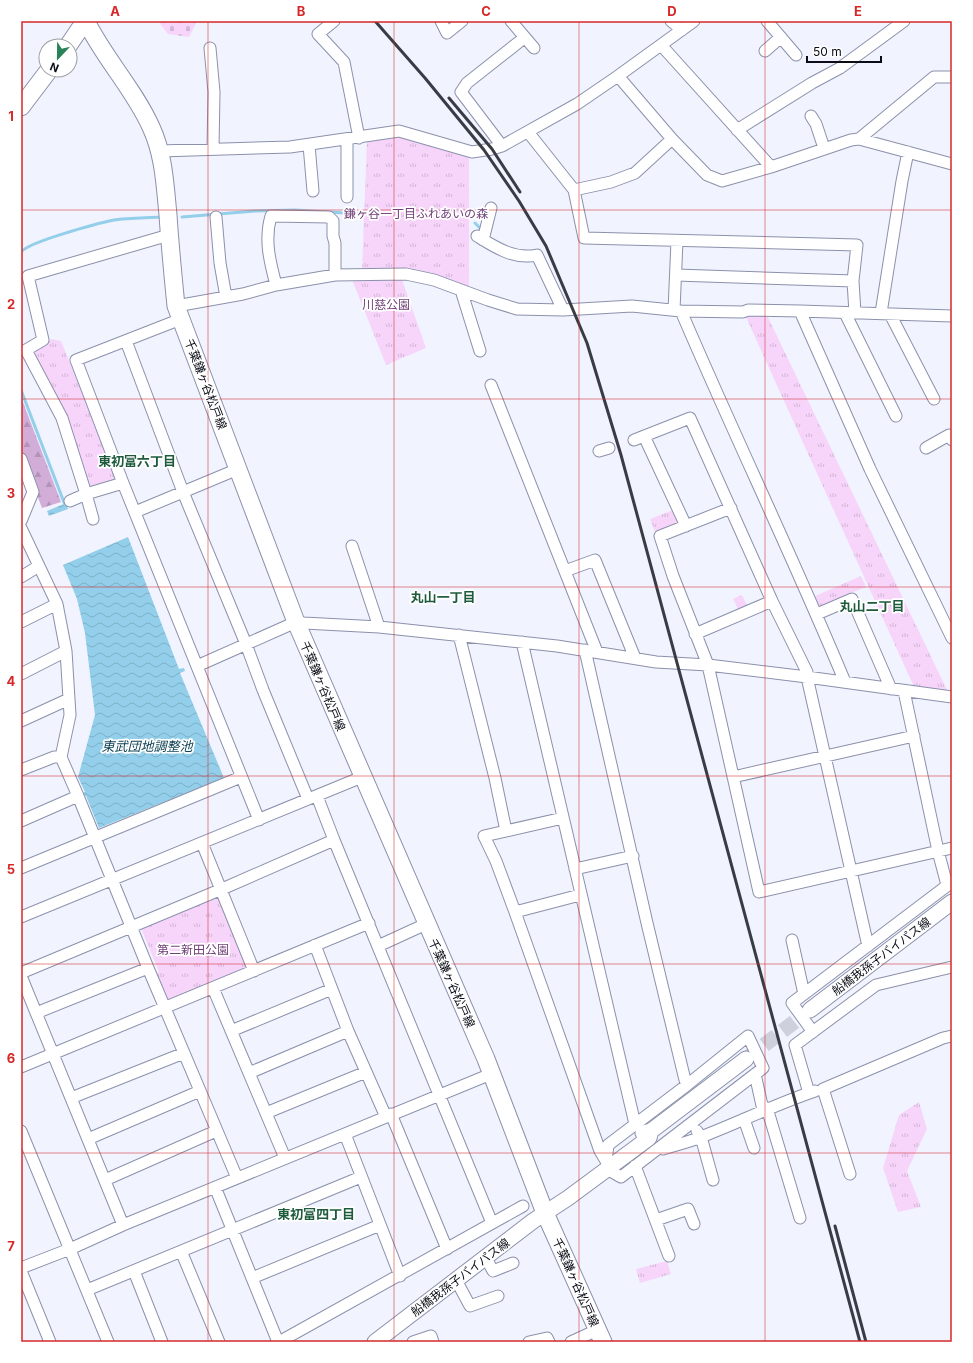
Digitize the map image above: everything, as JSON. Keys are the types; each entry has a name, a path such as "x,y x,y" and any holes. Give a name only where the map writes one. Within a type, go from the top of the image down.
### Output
{"main road":[{"path":"74,38 86,21"},
{"name":"千葉鎌ヶ谷松戸線","path":"86,21 93,36 145,115 160,151 166,186 168,223 179,313 296,622 491,1074 545,1213 600,1336"},
{"path":"21,107 43,78"}],"street":[{"path":"334,21 318,34 344,62 358,138"},
{"path":"441,21 447,33 462,21"},
{"path":"511,21 534,48"},
{"path":"671,21 682,30"},
{"path":"160,151 290,147 347,140 399,131 472,152 492,149 502,146 577,104 694,21"},
{"path":"767,21 796,55"},
{"path":"738,130 812,83 840,68 904,21"},
{"path":"764,51 781,37"},
{"path":"502,146 461,92 467,83 524,38"},
{"path":"661,44 771,167"},
{"path":"210,48 214,92 213,149"},
{"path":"618,76 672,140 707,175 722,181 771,167 824,148 851,140 860,139 952,164"},
{"path":"860,139 934,77 952,77"},
{"path":"812,116 824,148"},
{"path":"528,132 574,190 584,238 857,245 850,313 896,416"},
{"path":"347,140 347,197"},
{"path":"574,190 611,182 635,173 672,140"},
{"path":"309,145 313,190"},
{"path":"908,152 902,181 886,314 934,399"},
{"path":"491,208 480,238 509,254 528,257 537,255 562,310"},
{"path":"276,285 268,250 269,222 271,216 329,217 333,221 335,275"},
{"path":"216,217 220,263 226,297"},
{"path":"93,519 62,418 26,350 43,340 28,276 168,223"},
{"path":"677,241 676,275 678,310 817,614 845,682"},
{"path":"259,820 123,482 76,360 126,341 179,313 226,297 276,285 335,275 406,274 434,280 517,309 562,310 632,306 678,310 743,312 748,310 800,311 952,316"},
{"path":"676,275 853,281"},
{"path":"461,290 480,351"},
{"path":"800,311 870,469 952,638"},
{"path":"126,341 183,492 246,644 262,690 334,840 492,1223"},
{"path":"491,385 597,652"},
{"path":"686,526 639,438 690,418 772,601 807,672 806,677 868,946"},
{"path":"926,448 949,435 952,440"},
{"path":"21,521 33,492 22,466"},
{"path":"135,512 238,469"},
{"path":"70,501 123,482"},
{"path":"731,508 660,536 673,576 708,666 759,892 952,848"},
{"path":"21,528 57,604 66,652 70,715 61,757 216,1132 237,1178"},
{"path":"352,546 379,627"},
{"path":"565,571 595,560 635,658"},
{"path":"21,576 39,566"},
{"path":"817,614 852,599 891,689"},
{"path":"695,634 772,601"},
{"path":"21,622 57,604"},
{"path":"197,666 296,622 379,627 522,642 676,664 806,677 952,697"},
{"path":"459,635 506,831"},
{"path":"522,642 580,895 591,935 635,1124"},
{"path":"585,650 647,923 685,1080 688,1085"},
{"path":"21,674 66,652"},
{"path":"813,1032 792,1003 950,883 938,850 904,691"},
{"path":"21,721 69,699"},
{"path":"733,777 914,736"},
{"path":"21,770 54,757 61,757"},
{"path":"21,868 241,777"},
{"path":"21,917 362,777"},
{"path":"21,821 78,796"},
{"path":"563,818 484,836 496,861 515,912 606,1165 621,1177 763,1068 748,1036 688,1085 608,1145 606,1165"},
{"path":"123,1225 21,975 334,840"},
{"path":"202,843 222,889 254,971"},
{"path":"575,869 632,856"},
{"path":"515,912 580,895"},
{"name":"船橋我孫子バイパス線","path":"810,1010 952,902"},
{"path":"21,1067 369,923"},
{"path":"378,946 426,924"},
{"path":"792,940 804,994"},
{"path":"315,945 348,1031 388,1116 447,1249"},
{"path":"809,1094 795,1045 876,985 952,967"},
{"path":"36,1013 148,968"},
{"path":"213,988 285,1158"},
{"path":"231,1030 332,989"},
{"path":"249,1073 348,1031"},
{"path":"655,1151 701,1137 765,1109 823,1089 943,1038 952,1036"},
{"path":"71,1098 184,1053"},
{"name":"船橋我孫子バイパス線","path":"379,1341 456,1280 545,1213 568,1198 606,1165 649,1138 651,1131 746,1059"},
{"path":"266,1113 366,1072"},
{"path":"50,1342 21,1270 123,1225 491,1074"},
{"path":"755,1074 800,1218"},
{"path":"823,1089 850,1174"},
{"path":"88,1139 200,1092"},
{"path":"744,1119 754,1148"},
{"path":"692,1123 701,1137 713,1180"},
{"path":"21,1131 108,1342"},
{"path":"105,1180 216,1132"},
{"path":"345,1134 400,1276"},
{"path":"635,1166 669,1256"},
{"path":"87,1290 361,1177"},
{"path":"215,1188 279,1342 298,1337 400,1276 523,1206"},
{"path":"656,1220 688,1209 694,1224"},
{"path":"252,1278 380,1225"},
{"path":"181,1252 219,1342"},
{"path":"486,1258 493,1271 513,1263"},
{"path":"134,1271 162,1342"},
{"path":"456,1280 470,1306 498,1296"},
{"path":"413,1342 430,1336 433,1342"},
{"path":"571,1342 600,1336"},
{"path":"528,1342 547,1338 549,1342"}],"green space":[{"path":"158,21 197,21 189,37 168,34"},
{"name":"鎌ヶ谷一丁目ふれあいの森","path":"398,135 469,154 469,290 443,280 362,272 367,139"},
{"name":"川慈公園","path":"401,277 426,348 386,365 353,282 355,279"},
{"path":"766,313 949,694 915,689 745,315"},
{"path":"52,339 61,341 116,476 113,480 92,488 88,486 32,350"},
{"path":"21,397 61,502 42,508 21,453"},
{"path":"673,510 679,522 677,526 656,535 650,519"},
{"path":"861,576 866,587 845,595 842,601 822,609 818,607 813,597"},
{"path":"742,595 748,607 739,611 733,599"},
{"name":"第二新田公園","path":"215,895 220,898 246,961 246,967 242,973 170,1002 166,1000 156,974 159,972 140,926"},
{"path":"919,1102 927,1129 907,1171 921,1207 898,1212 883,1168 899,1115"},
{"path":"667,1261 671,1274 640,1283 636,1269"}],"water":[{"path":"66,503 68,509 49,516 47,511"},
{"name":"東武団地調整池","path":"128,537 179,669 184,668 185,671 180,673 224,778 99,828 86,796 83,793 85,792 78,777 95,715 85,633 77,599 63,565"}],"waterway":[{"path":"182,217 255,211 295,210 362,214"},
{"path":"21,252 36,243 50,238 106,222 114,220 161,217"},
{"path":"475,223 482,230"},
{"path":"21,390 65,505"}],"tunnel":[{"path":"746,1059 810,1010"}],"railway":[{"path":"375,21 425,78 484,150 519,201 546,246 587,343 621,455 860,1342"},
{"path":"449,98 492,149 520,192"},
{"path":"835,1226 866,1342"}],"district":[{"name":"東初富六丁目","path":"137,461"},
{"name":"丸山一丁目","path":"443,597"},
{"name":"丸山二丁目","path":"872,606"},
{"name":"東初富四丁目","path":"316,1214"}]}
